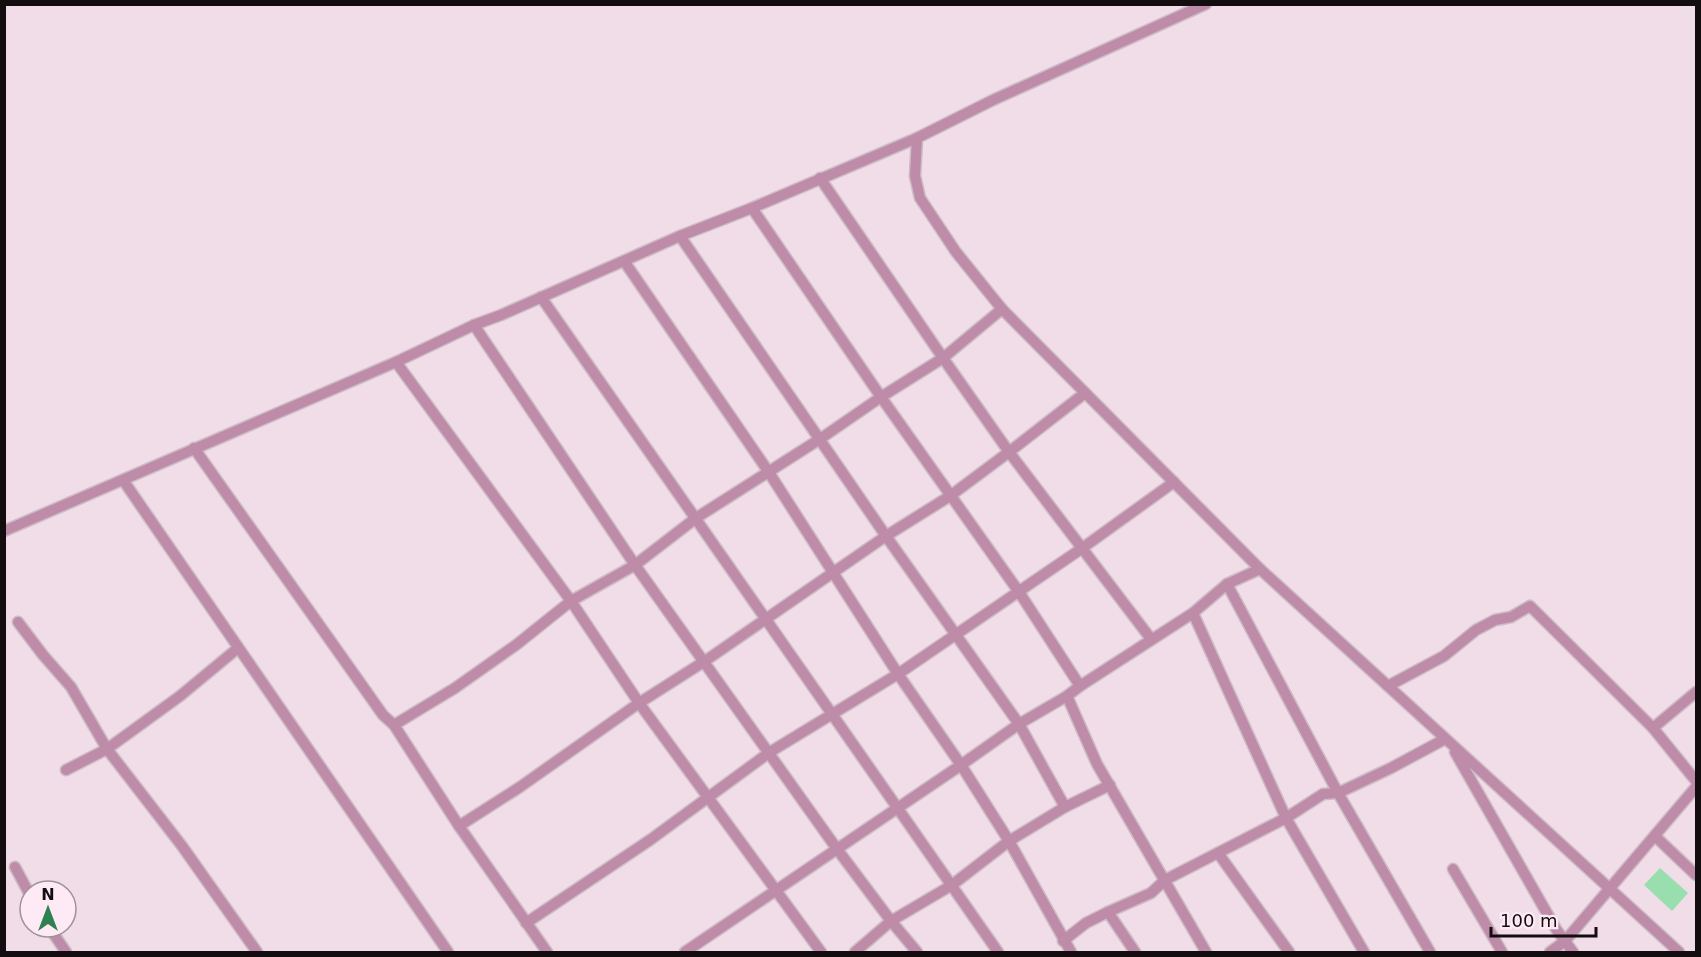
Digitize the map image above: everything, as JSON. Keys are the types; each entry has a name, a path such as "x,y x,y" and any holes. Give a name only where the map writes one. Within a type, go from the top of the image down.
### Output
{"street":[{"path":"4,531 396,362 474,325 680,236 917,138 993,100 1206,4"},
{"path":"917,138 915,177 920,198 956,252 1002,309 1260,569 1679,952"},
{"path":"820,178 1010,452 1151,639"},
{"path":"752,208 880,397 1018,592 1080,686"},
{"path":"680,236 1018,724 1065,807"},
{"path":"624,261 768,471 898,674 961,765 1010,842 1071,952"},
{"path":"541,297 998,952"},
{"path":"394,725 455,688 516,645 571,601 635,564 696,518 943,358 1002,309"},
{"path":"474,325 635,564 837,849 917,952"},
{"path":"396,362 571,601 639,703 821,952"},
{"path":"459,826 520,787 639,703 705,661 886,536 950,496 1084,393"},
{"path":"194,448 383,715 394,725 459,826 547,952"},
{"path":"123,480 448,952"},
{"path":"526,923 651,840 770,752 898,674 1081,549 1174,482"},
{"path":"685,952 1018,724 1067,696 1193,613 1227,584 1260,569"},
{"path":"1227,584 1338,793 1430,952"},
{"path":"1388,686 1444,656 1476,630 1495,620 1511,617 1530,606 1653,728 1696,781"},
{"path":"1193,613 1286,818 1364,952"},
{"path":"18,622 71,687 107,749 176,838 257,952"},
{"path":"66,770 107,749 180,696 238,648"},
{"path":"1653,728 1696,692"},
{"path":"1067,696 1097,764 1206,952"},
{"path":"1064,941 1086,923 1151,893 1165,880 1286,818 1323,794 1338,793 1448,741"},
{"path":"1448,741 1550,919 1573,952"},
{"path":"855,952 891,921 952,885 1010,842 1065,807 1110,785"},
{"path":"1550,952 1565,941 1696,788"},
{"path":"1656,837 1696,875"},
{"path":"1218,853 1289,952"},
{"path":"15,867 21,879"},
{"path":"1453,869 1502,952"},
{"path":"1108,912 1135,952"},
{"path":"57,939 66,952"}],"green space":[{"path":"1660,868 1688,893 1672,911 1644,885"}]}
